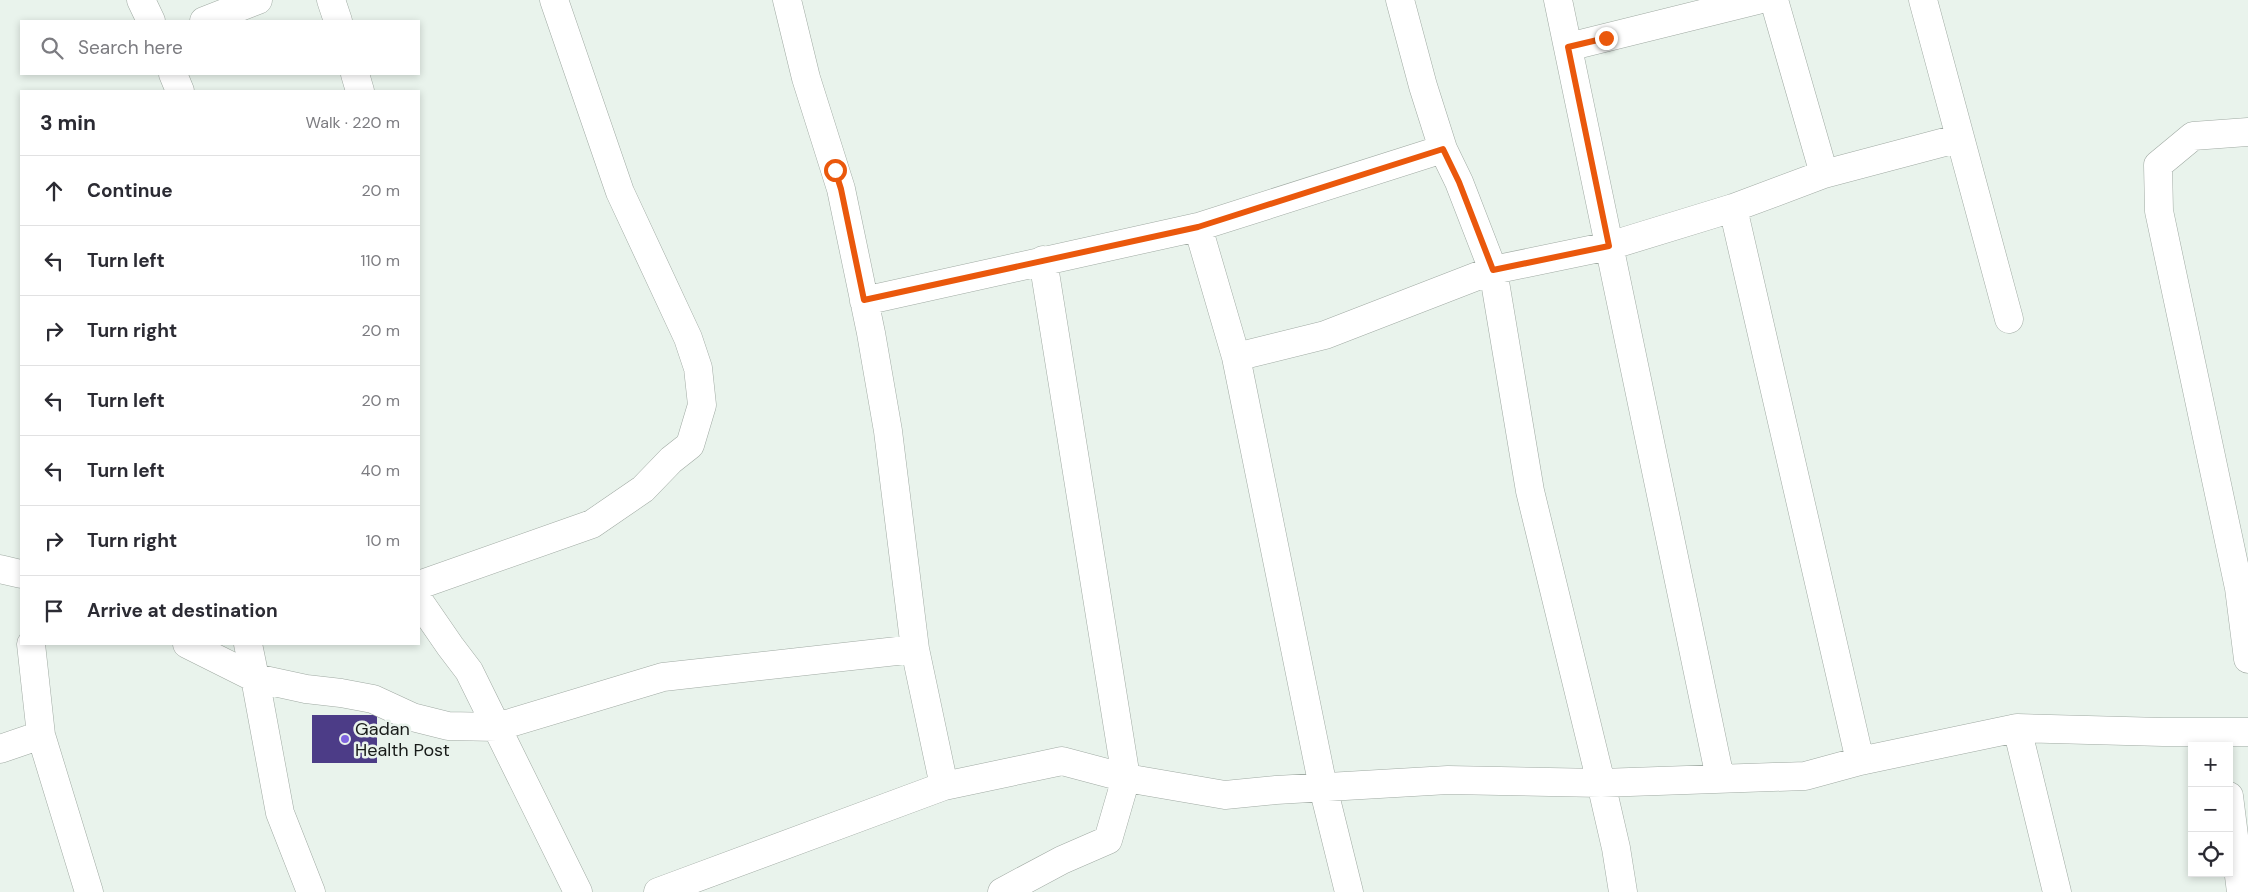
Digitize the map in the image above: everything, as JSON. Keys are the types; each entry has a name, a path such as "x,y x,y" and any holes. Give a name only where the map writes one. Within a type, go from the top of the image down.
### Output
{"street":[{"path":"142,0 151,20"},
{"path":"207,20 258,0"},
{"path":"331,0 338,20"},
{"path":"420,585 592,524 644,489 671,460 690,445 702,405 698,368 688,338 620,192 554,0"},
{"path":"787,0 806,78 841,189 864,300 888,431 915,649 944,786"},
{"path":"1400,0 1423,86 1443,149 1459,182 1493,270 1530,490 1601,783 1616,848 1623,892"},
{"path":"1558,0 1720,778"},
{"path":"1568,47 1758,0"},
{"path":"1774,0 1824,174"},
{"path":"1923,0 2009,320"},
{"path":"173,75 180,90"},
{"path":"355,75 360,90"},
{"path":"2248,132 2193,136 2158,165 2159,211 2243,587 2248,659"},
{"path":"1236,357 1325,335 1493,270 1609,246 1733,208 1824,174 1960,138"},
{"path":"864,300 1198,227 1443,149"},
{"path":"1733,208 1860,761"},
{"path":"1198,227 1236,357 1323,787 1349,892"},
{"path":"1002,892 1062,860 1108,840 1126,778 1043,260"},
{"path":"0,569 20,574"},
{"path":"420,602 470,671 578,892"},
{"path":"31,645 41,735 89,892"},
{"path":"189,645 255,678 306,689 342,692 373,700 412,717 448,726 497,727 663,677 915,649"},
{"path":"248,645 280,813 311,892"},
{"path":"2017,728 2057,892"},
{"path":"658,892 944,786 1062,761 1126,778 1225,795 1448,780 1601,783 1805,776 1860,761 2017,728 2231,737"},
{"path":"0,749 41,735"},
{"path":"2233,828 2241,892"}],"building":[{"name":"Gadan Health Post","path":"312,715 377,715 377,763 312,763"}],"place":[{"name":"Gadan Health Post","path":"345,739"}],"route":[{"path":"835,170 841,189 864,300 1198,227 1443,149 1459,182 1493,270 1609,246 1568,47 1606,38"}]}
